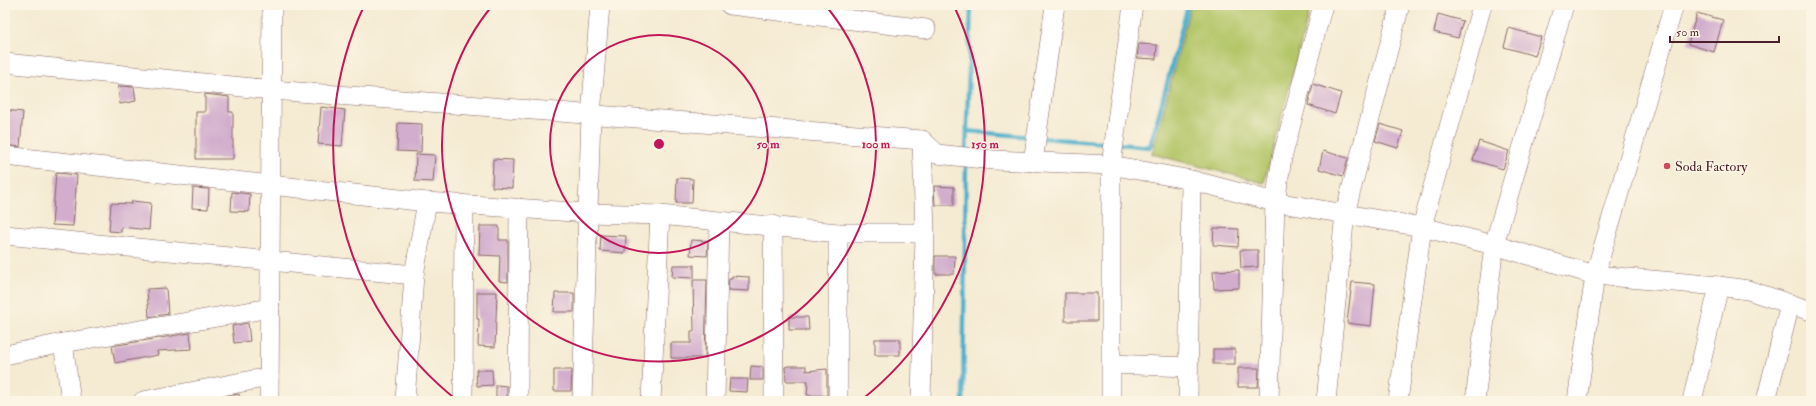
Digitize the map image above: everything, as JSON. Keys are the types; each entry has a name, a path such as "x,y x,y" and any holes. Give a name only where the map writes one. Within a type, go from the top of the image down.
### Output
{"street":[{"path":"269,401 272,5"},
{"path":"582,401 591,115 600,5"},
{"path":"730,5 926,29"},
{"path":"1033,162 1054,5"},
{"path":"1111,401 1111,165 1133,5"},
{"path":"1269,401 1274,202 1282,158 1323,5"},
{"path":"1326,401 1345,213 1400,5"},
{"path":"1398,401 1422,227 1482,5"},
{"path":"1475,401 1494,245 1564,5"},
{"path":"1577,401 1595,275 1674,5"},
{"path":"5,63 272,90 922,140 937,154 993,160 1111,165 1192,180 1274,202 1422,227 1494,245 1595,275 1748,290 1811,311"},
{"path":"921,401 925,233 922,140"},
{"path":"5,156 427,202 588,213 660,215 719,222 773,225 838,233 925,233"},
{"path":"1188,401 1192,180"},
{"path":"405,401 414,275 427,202"},
{"path":"463,401 464,205"},
{"path":"518,401 519,208"},
{"path":"651,401 660,215"},
{"path":"715,401 719,222"},
{"path":"773,225 774,401"},
{"path":"838,233 838,401"},
{"path":"5,235 414,275"},
{"path":"1692,401 1719,286"},
{"path":"1766,401 1790,304"},
{"path":"5,355 62,343 270,308"},
{"path":"62,343 71,401"},
{"path":"1110,364 1188,367"},
{"path":"143,401 269,378"}],"green space":[{"path":"1191,5 1311,5 1264,183 1152,154"}],"building":[{"path":"1697,13 1723,20 1714,52 1688,44"},
{"path":"1438,14 1463,21 1458,38 1434,32"},
{"path":"1509,28 1541,37 1535,56 1504,47"},
{"path":"1139,44 1157,45 1156,59 1137,58"},
{"path":"1313,84 1341,93 1335,114 1308,105"},
{"path":"118,87 134,87 136,101 120,104"},
{"path":"205,94 229,97 229,112 233,112 233,159 196,159 196,112 205,112"},
{"path":"321,107 345,110 342,146 318,144"},
{"path":"5,110 23,112 20,147 5,145"},
{"path":"398,123 422,124 421,152 397,151"},
{"path":"1380,124 1403,131 1398,148 1375,141"},
{"path":"1479,141 1509,151 1503,169 1473,160"},
{"path":"1323,151 1348,158 1343,176 1319,169"},
{"path":"416,154 435,155 433,182 415,181"},
{"path":"493,159 513,160 512,188 492,187"},
{"path":"56,173 77,175 73,226 52,225"},
{"path":"677,178 693,179 692,203 676,203"},
{"path":"934,186 954,187 954,205 935,205"},
{"path":"193,188 209,189 208,209 192,208"},
{"path":"232,192 250,194 249,212 231,211"},
{"path":"132,201 151,203 149,230 121,227 121,232 109,231 111,203 132,204"},
{"path":"480,226 499,226 499,240 508,240 508,282 499,281 500,256 479,255"},
{"path":"1214,228 1239,229 1238,247 1213,245"},
{"path":"601,235 626,236 625,253 600,251"},
{"path":"691,240 708,241 707,256 690,255"},
{"path":"1240,250 1258,250 1258,267 1241,268"},
{"path":"935,256 955,256 954,274 935,274"},
{"path":"673,265 694,265 694,278 672,277"},
{"path":"1239,270 1239,288 1214,289 1213,271"},
{"path":"732,276 749,277 749,291 728,290 729,279 732,279"},
{"path":"693,280 707,280 705,358 671,358 671,343 691,343 691,331 694,331"},
{"path":"1352,282 1375,284 1371,326 1347,323"},
{"path":"166,288 168,314 149,317 147,289"},
{"path":"477,292 497,292 495,347 478,346 479,319 477,319"},
{"path":"555,293 574,293 574,312 554,312"},
{"path":"1065,293 1097,293 1097,321 1065,321"},
{"path":"789,317 808,317 809,330 789,330"},
{"path":"248,323 250,341 234,343 232,326"},
{"path":"190,333 192,349 157,351 158,355 115,363 112,346"},
{"path":"875,339 900,339 900,355 875,355"},
{"path":"1213,349 1235,349 1235,364 1213,364"},
{"path":"751,366 763,367 763,380 750,380"},
{"path":"806,366 806,371 827,369 827,396 807,395 808,381 786,381 785,367"},
{"path":"1238,368 1259,368 1258,387 1238,387"},
{"path":"476,370 492,370 493,385 477,386"},
{"path":"554,370 572,370 571,391 554,391"},
{"path":"730,379 748,379 747,392 729,391"},
{"path":"496,385 507,386 507,401 496,401"},
{"path":"239,394 240,401 221,401 221,397"}],"waterway":[{"path":"966,153 971,5"},
{"path":"1119,144 1150,147 1188,5"},
{"path":"967,131 1032,137"},
{"path":"1041,138 1109,143"},
{"path":"963,401 966,161"}],"place":[{"name":"Soda Factory","path":"1667,166"}]}
